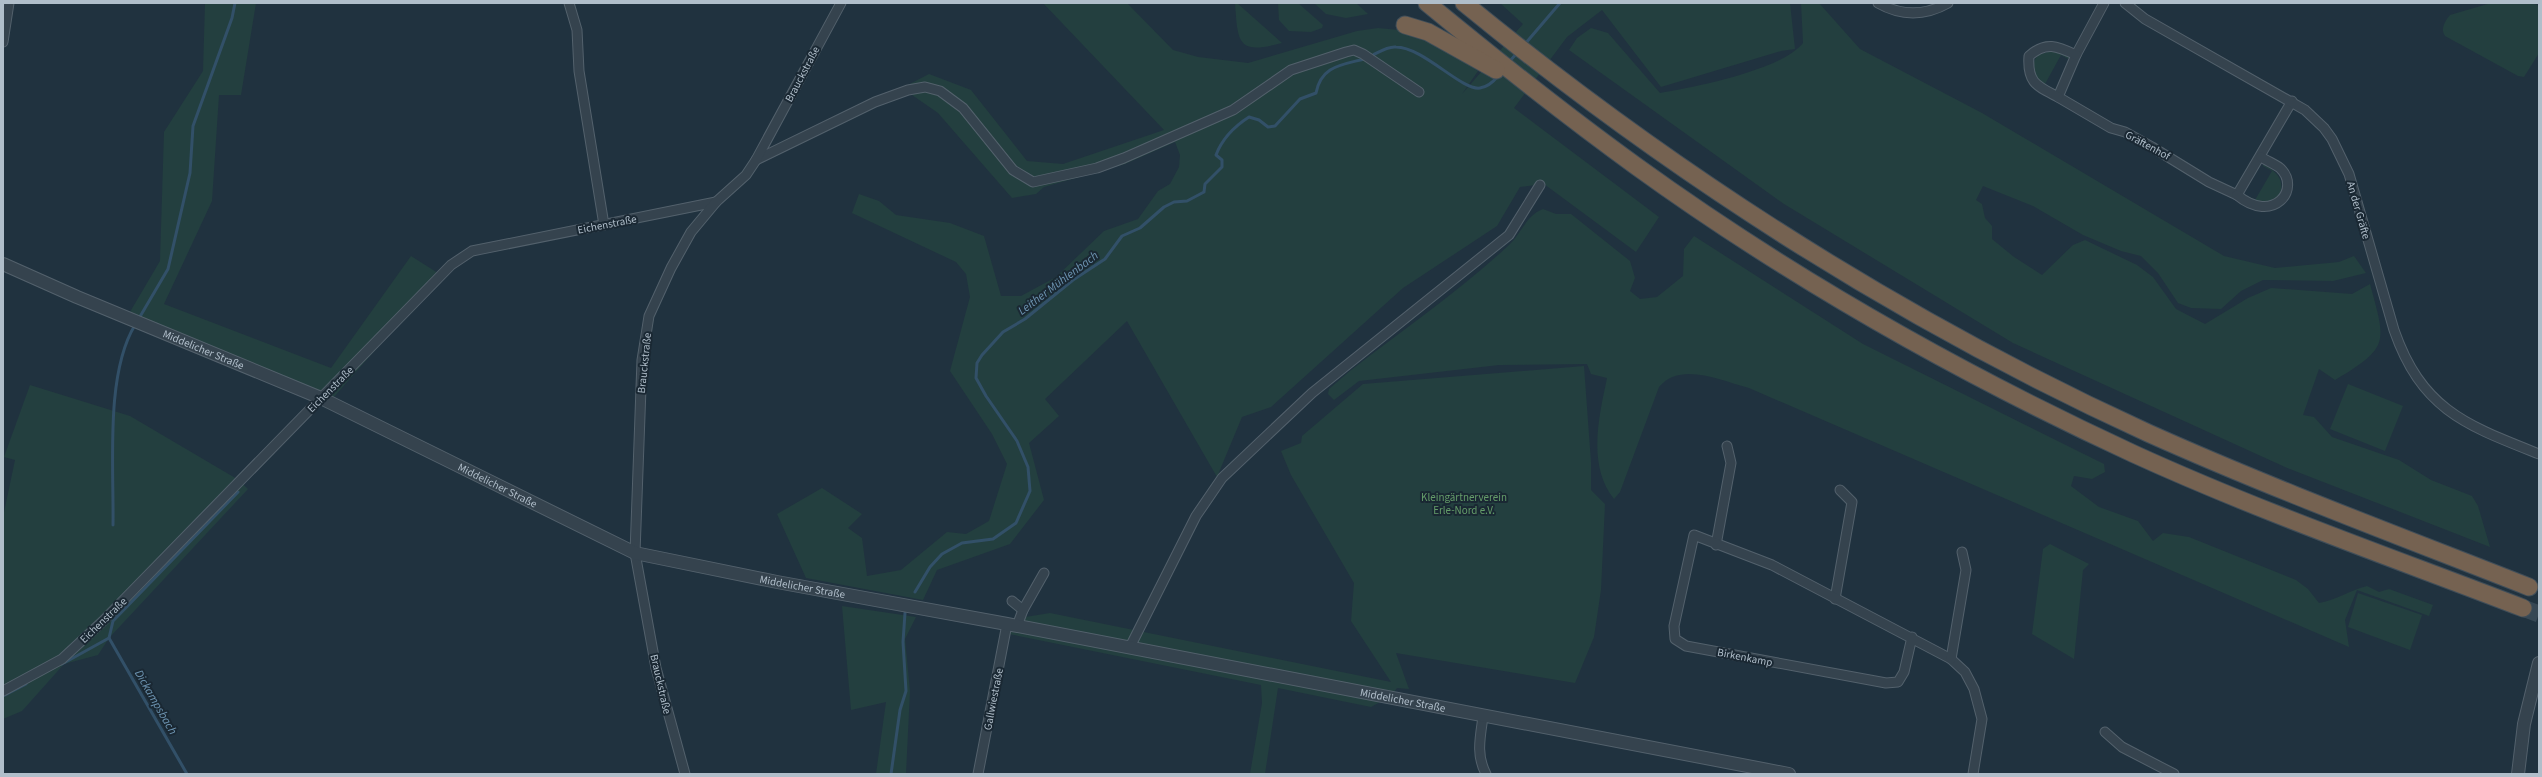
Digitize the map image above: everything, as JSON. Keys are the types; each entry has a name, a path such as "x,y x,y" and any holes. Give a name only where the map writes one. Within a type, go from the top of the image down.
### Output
{"highway":[{"path":"1427,3 1491,62 1538,94 1637,167 1761,249 1855,308 2018,396 2134,454 2249,503 2523,608"},
{"path":"1464,3 1554,75 1651,146 1773,230 1868,288 2030,376 2227,468 2529,587"},
{"path":"1405,25 1428,32 1491,62"}],"street":[{"path":"3,41 9,3"},
{"path":"569,3 577,30 579,71 604,225"},
{"name":"Brauckstraße","path":"685,774 656,668 635,553 642,360 649,316 671,268 691,232 716,202 746,175 756,160 841,3"},
{"path":"1878,3 1892,10 1906,13 1923,12 1948,3"},
{"path":"2058,97 2076,55 2104,3"},
{"name":"An der Gräfte","path":"2126,3 2151,22 2292,101 2324,128 2341,156 2402,355 2414,375 2431,397 2461,421 2539,454"},
{"name":"Gräftenhof","path":"2076,55 2058,46 2048,45 2038,48 2029,56 2029,74 2036,85 2111,128 2125,132 2152,147 2209,182 2237,195 2259,208 2272,207 2282,200 2287,189 2286,179 2280,169 2261,157"},
{"path":"756,160 875,102 908,90 925,87 940,91 962,108 1013,170 1033,182 1097,168 1124,158 1233,110 1291,70 1354,50 1363,54 1419,92"},
{"path":"2237,195 2261,157 2292,101"},
{"path":"1130,647 1196,516 1222,478 1312,393 1509,235 1540,185"},
{"name":"Eichenstraße","path":"3,691 62,659 103,621 452,265 472,251 716,202"},
{"name":"Middelicher Straße","path":"3,264 77,297 321,398 635,553 777,582 1130,647 1482,717 1789,774"},
{"path":"1716,545 1731,463 1727,446"},
{"path":"1835,599 1852,502 1840,490"},
{"name":"Birkenkamp","path":"1912,637 1904,672 1898,682 1886,683 1686,646 1675,639 1674,626 1694,535 1716,545 1772,565 1835,599 1912,637 1951,659 1965,672 1974,689 1982,719 1974,774"},
{"path":"1951,659 1966,570 1962,552"},
{"path":"1012,625 1044,573"},
{"path":"1012,601 1022,610"},
{"name":"Gallwiestraße","path":"978,774 1012,625"},
{"path":"2518,774 2524,724 2539,663"},
{"path":"1482,717 1478,746 1481,764 1486,774"},
{"path":"2105,732 2122,747 2174,774"}],"green space":[{"path":"205,3 256,3 241,95 219,95 212,201 164,304 331,368 411,256 441,275 333,398 127,317 160,261 164,132 203,71"},
{"path":"1043,3 1127,3 1173,50 1198,57 1248,63 1357,31 1378,28 1409,31 1457,55 1478,71 1462,94 1523,24 1500,3 1790,3 1795,49 1781,51 1661,87 1602,10 1567,37 1514,108 1659,217 1636,252 1544,184 1520,187 1497,226 1403,288 1271,407 1242,417 1217,477 1127,321 1045,399 1059,416 1029,443 1044,500 1010,544 937,570 923,600 806,578 777,514 822,488 862,514 848,528 862,538 867,576 901,570 947,532 966,534 989,521 1007,464 992,434 950,371 970,297 966,274 956,262 852,213 859,194 879,201 896,215 950,223 984,236 1001,296 1021,296 1056,277 1104,231 1138,219 1158,191 1170,184 1179,167 1180,155 1175,142 1125,164 1044,187 1036,194 1012,198 938,113 902,88 929,74 971,90 1027,161 1063,164 1164,130"},
{"path":"1235,3 1237,3 1282,43 1256,47 1248,46 1243,42 1239,36 1237,28"},
{"path":"1278,3 1298,3 1323,25 1322,28 1311,32 1289,31 1279,20"},
{"path":"1314,3 1356,3 1368,14 1346,18 1326,14"},
{"path":"1801,3 1819,3 1860,49 1982,113 2224,256 2275,268 2339,262 2354,256 2366,273 2333,281 2263,280 2241,291 2221,309 2191,308 2178,303 2158,273 2141,256 2121,251 2083,235 2033,206 1983,186 1976,200 1982,204 1985,218 1992,226 1992,239 2014,257 2042,275 2073,245 2085,240 2137,265 2153,277 2176,309 2205,324 2248,298 2271,288 2352,294 2370,284 2379,319 2379,342 2374,351 2366,359 2335,380 2319,369 2303,415 2314,417 2332,437 2399,460 2431,480 2472,496 2478,506 2490,547 2285,467 2013,343 1784,204 1569,50 1577,38 1591,28 1608,33 1660,93 1715,82 1758,69 1777,61 1792,53 1803,43"},
{"path":"2491,3 2533,3 2539,6 2539,53 2524,77 2518,76 2445,36 2443,31 2444,25 2450,15"},
{"path":"2055,50 2069,57 2068,59 2061,55 2045,84 2052,88 2051,90 2041,83 2035,75 2033,66 2038,55"},
{"path":"2263,164 2276,173 2281,181 2281,191 2279,197 2264,205 2245,197 2246,195 2255,200 2272,171 2263,166"},
{"path":"1543,209 1556,214 1571,214 1630,261 1635,278 1630,291 1640,299 1657,297 1683,276 1684,249 1694,236 1863,344 2104,464 2105,472 2092,479 2074,476 2071,486 2099,507 2138,521 2153,541 2163,533 2189,537 2296,580 2308,589 2319,603 2367,586 2379,592 2389,589 2433,605 2429,616 2357,590 2345,620 2349,647 1749,388 1702,375 1678,375 1668,379 1659,387 1620,492 1614,499 1606,486 1600,471 1597,440 1607,378 1591,374 1587,364 1499,365 1359,381 1334,400 1328,394 1329,389 1350,371 1450,295 1489,263 1513,241 1532,216"},
{"name":"Kleingärtnerverein Erle-Nord e.V.","path":"1584,366 1591,462 1591,490 1605,504 1601,590 1594,637 1575,683 1396,653 1409,689 1397,688 1391,696 1371,707 1278,688 1265,774 1250,774 1262,703 1261,685 1009,634 1019,618 1050,613 1391,682 1351,621 1354,583 1291,475 1281,451 1301,443 1302,436 1363,384"},
{"path":"2348,384 2403,406 2385,451 2330,429"},
{"path":"30,385 130,416 237,479 248,489 109,638 98,655 64,664 22,711 3,719 3,517 15,460 4,457"},
{"path":"2050,544 2089,564 2083,570 2074,659 2032,634 2043,549"},
{"path":"2358,593 2422,615 2410,650 2348,627"},
{"path":"842,606 916,617 905,639 910,691 906,774 876,774 886,702 851,710"}],"waterway":[{"path":"138,320 168,269 190,173 193,126 232,18 235,3"},
{"name":"Leither Mühlenbach","path":"1525,44 1560,3"},
{"name":"Leither Mühlenbach","path":"1373,55 1390,47 1407,49 1430,61 1463,83 1472,87 1480,88 1485,86 1498,76"},
{"name":"Leither Mühlenbach","path":"1509,62 1517,53"},
{"name":"Leither Mühlenbach","path":"915,592 930,567 942,554 962,543 993,539 1016,523 1030,491 1028,467 1017,441 986,396 976,378 977,363 982,355 1003,332 1025,319 1073,280 1105,259 1122,236 1140,228 1164,207 1174,202 1187,201 1204,192 1205,184 1222,167 1222,160 1216,155 1219,149 1230,133 1249,117 1259,120 1268,127 1275,126 1300,99 1316,93 1322,77 1327,72 1340,65 1364,59"},
{"path":"113,525 112,449 115,395 125,345 135,325"},
{"path":"62,664 109,638 113,621 238,492"},
{"name":"Leither Mühlenbach","path":"891,774 900,710 906,691 903,642 905,613"},
{"name":"Dickampsbach","path":"109,638 187,774"},
{"path":"3,696 26,684"}],"tunnel":[{"path":"2523,608 2539,614"}]}
